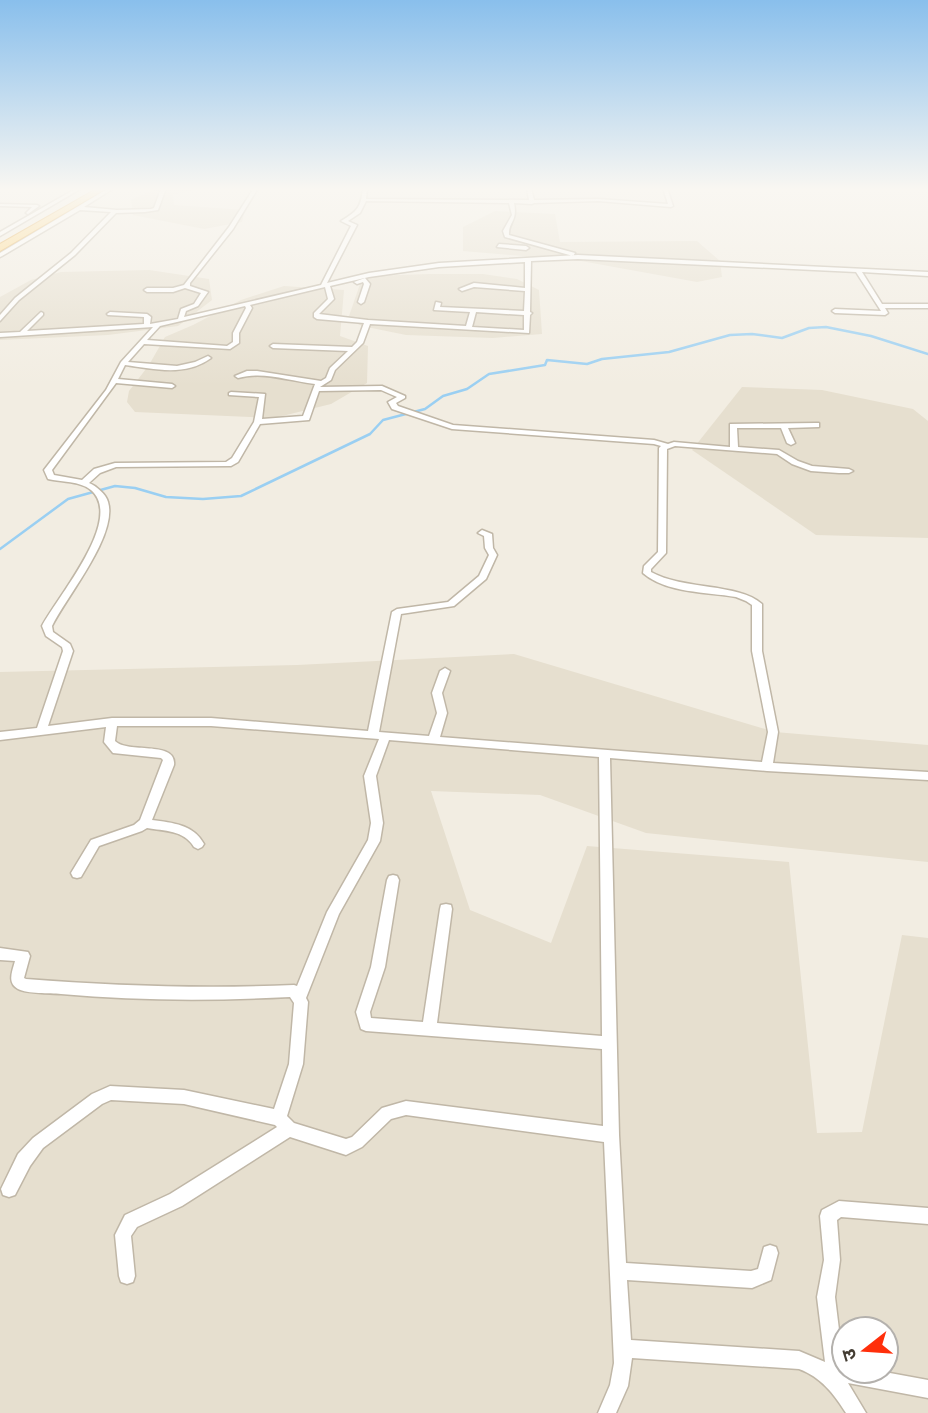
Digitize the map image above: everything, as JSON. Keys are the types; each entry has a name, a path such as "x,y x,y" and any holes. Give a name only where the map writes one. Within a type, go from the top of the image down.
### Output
{"street":[{"path":"0,319 17,299 74,254"},
{"path":"186,286 211,254"},
{"path":"341,254 326,286 331,300 316,314 317,317 527,332 528,260"},
{"path":"572,254 582,258"},
{"path":"0,335 158,325 408,268 528,260 582,258 928,274"},
{"path":"835,311 885,312 858,271"},
{"path":"326,286 365,280 367,284 361,302"},
{"path":"462,289 474,285 528,290"},
{"path":"146,290 173,290 186,286 205,292 196,305 182,312 180,321"},
{"path":"491,311 496,299 509,289"},
{"path":"438,303 436,309 529,313"},
{"path":"142,342 228,348 236,343 236,333 249,308 247,305"},
{"path":"882,306 928,306"},
{"path":"468,329 473,310"},
{"path":"21,334 41,314"},
{"path":"110,314 145,315 148,317 147,325"},
{"path":"258,422 306,418 318,386 329,379 332,369 354,349 368,322"},
{"path":"41,732 68,651 67,646 49,634 47,626 94,549 105,508 100,494 84,483 51,477 48,470 114,381 123,363 158,325"},
{"path":"273,346 354,349"},
{"path":"123,363 175,370 189,368 208,358"},
{"path":"238,376 247,373 270,374 318,386 382,388 404,397 393,402 395,407 452,426 665,446 779,452 789,462 804,468 849,471"},
{"path":"114,381 172,386"},
{"path":"84,483 97,471 115,465 228,464 235,460 258,422 263,395 231,394"},
{"path":"732,449 733,426 816,425"},
{"path":"784,426 791,443"},
{"path":"665,446 662,553 647,568 647,573 679,586 746,597 757,604 757,651 773,732 767,767"},
{"path":"127,1276 123,1235 131,1221 176,1200 249,1152 284,1124 296,1064 300,997 334,912 374,841 377,824 370,776 380,735 374,715 388,668 397,612 451,604 483,576 493,555 489,548 488,534 482,533"},
{"path":"433,741 442,713 437,693 445,671"},
{"path":"0,736 111,722 211,722 767,767 928,776"},
{"path":"77,873 95,843 145,823 169,758 163,754 117,750 109,742 111,722"},
{"path":"604,753 611,1135 622,1348 619,1386 607,1413"},
{"path":"145,823 188,832 195,837 198,844"},
{"path":"393,880 378,967 362,1017 366,1024 610,1043"},
{"path":"429,1030 446,909"},
{"path":"0,954 23,956 17,981 23,985 96,991 234,994 287,990 294,991 300,997"},
{"path":"9,1189 24,1160 38,1143 97,1098 110,1093 184,1097 284,1124 346,1147 357,1142 387,1113 406,1108 611,1135"},
{"path":"830,1333 825,1297 832,1261 828,1216 839,1209 928,1216"},
{"path":"619,1271 752,1280 765,1274 770,1253"},
{"path":"622,1348 782,1357 811,1364 830,1373"},
{"path":"900,1384 928,1388"},
{"path":"841,1385 857,1413"}],"shaded area":[{"path":"498,254 712,254 720,261 722,277 697,282 581,261"},
{"path":"149,270 209,279 212,300 178,326 108,335 0,340 0,297 31,280 61,272"},
{"path":"483,274 517,279 539,290 542,334 493,338 406,335 362,326 348,319 360,284 370,276"},
{"path":"284,286 344,290 340,336 368,346 367,383 331,404 274,418 135,412 127,402 129,391 149,365 165,337 241,300"},
{"path":"742,387 822,390 913,409 928,421 928,538 816,535 692,450"},
{"path":"514,654 775,732 928,745 928,862 646,833 540,795 431,791 470,910 551,943 587,846 789,862 817,1133 862,1132 902,935 928,938 928,1413 0,1413 0,672 297,665"}],"waterway":[{"path":"0,549 68,499 115,486 135,488 166,497 203,499 241,496 370,434 383,420 425,409 443,396 467,389 489,374 545,365 547,360 587,364 602,359 669,352 730,335 752,334 782,338 809,328 826,327 871,336 928,354"}]}
